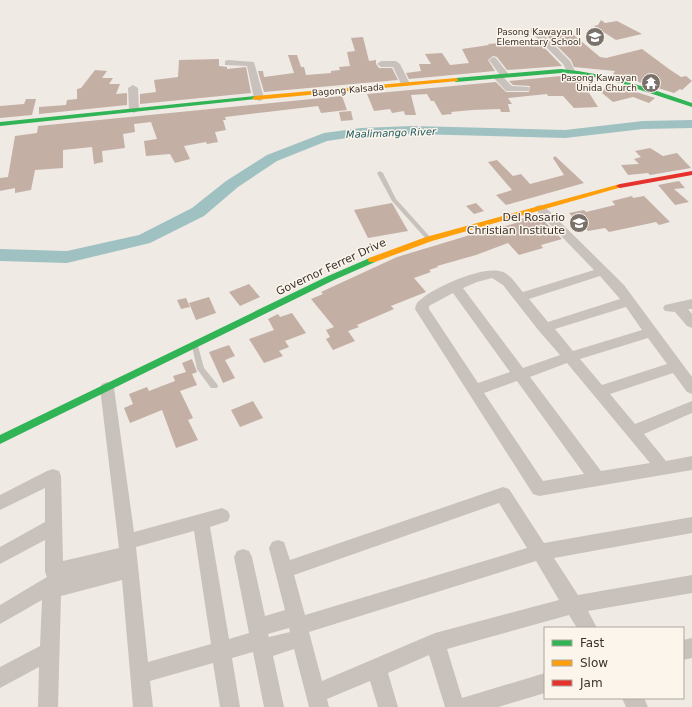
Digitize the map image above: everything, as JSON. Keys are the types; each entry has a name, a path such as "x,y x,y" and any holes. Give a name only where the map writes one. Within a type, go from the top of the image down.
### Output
{"street":[{"path":"534,30 567,63 571,71"},
{"path":"493,60 509,88 526,89"},
{"path":"228,63 251,64 259,98"},
{"path":"381,64 396,64 405,84"},
{"name":"Bagong Kalsada","path":"0,124 405,84 571,71 597,74 622,81 692,105"},
{"path":"133,88 134,110"},
{"name":"Governor Ferrer Drive","path":"0,440 332,278 390,252 429,239 622,186 692,173"},
{"path":"540,208 619,288 692,388"},
{"path":"520,297 603,272"},
{"path":"663,468 500,275 492,273 454,285 423,304 422,309 539,489 692,464"},
{"path":"454,285 597,480"},
{"path":"544,328 629,301"},
{"path":"692,304 674,307 692,323"},
{"path":"475,390 570,357 651,332"},
{"path":"599,392 676,366"},
{"path":"107,388 128,555 143,707"},
{"path":"632,432 692,407"},
{"path":"0,503 53,476 53,582 49,651 48,707"},
{"path":"284,570 503,494 587,627"},
{"path":"0,615 53,582 128,555 201,522 222,516"},
{"path":"201,522 230,707"},
{"path":"140,674 222,651 540,552 692,525"},
{"path":"0,556 54,526"},
{"path":"278,548 317,701 376,668 435,643 573,605 692,584"},
{"path":"243,557 274,707"},
{"path":"435,643 455,707"},
{"path":"0,678 49,651"},
{"path":"376,668 388,707"},
{"path":"464,707 544,683"}],"lane":[{"path":"380,173 394,200 429,239"},
{"path":"195,346 201,369 214,386"}],"building":[{"path":"601,20 605,23 617,21 642,34 616,40 594,26 598,25"},
{"path":"566,30 600,57 606,58 642,49 681,77 686,76 692,81 682,90 680,89 674,93 613,74 615,71 574,67 571,60 546,35"},
{"path":"363,37 369,61 376,60 376,64 379,68 392,68 398,80 264,92 258,71 263,71 264,77 294,73 288,55 297,55 301,67 304,67 306,75 331,73 331,71 340,70 339,67 350,66 347,52 355,51 351,38"},
{"path":"537,40 562,66 507,70 497,57 493,56 488,60 495,71 409,79 406,73 421,71 419,64 431,64 425,54 442,53 450,65 469,63 462,49 489,45 488,44"},
{"path":"219,59 219,66 227,67 227,69 246,67 251,93 140,104 140,94 156,92 154,80 178,77 179,60"},
{"path":"95,70 107,71 102,78 113,78 109,84 120,84 116,94 127,93 127,105 39,114 39,107 66,105 67,100 77,99 77,89 81,88"},
{"path":"561,76 579,77 598,107 574,108 563,96 548,96 547,94 508,98 512,104 508,104 510,112 501,112 500,109 472,110 451,112 452,114 442,115 434,101 431,101 427,94 411,95 416,115 405,115 404,111 392,113 390,109 374,111 367,94 496,82 506,92 529,92 530,86 513,85 509,81"},
{"path":"608,83 655,98 649,103 633,97 613,102 602,93"},
{"path":"342,96 347,110 321,113 318,106 225,117 226,120 223,120 226,130 215,132 218,142 207,144 206,142 184,146 190,159 175,163 170,154 146,156 144,141 157,139 151,122 134,124 135,132 123,134 125,148 102,151 103,162 94,164 92,147 63,150 63,168 35,170 31,190 15,193 15,188 0,191 0,178 8,177 15,136 37,133 38,126"},
{"path":"26,99 36,99 32,115 0,118 0,106 24,104"},
{"path":"351,111 353,120 341,121 339,112"},
{"path":"650,148 663,156 677,153 691,168 650,175 648,173 628,175 621,165 639,164 634,159 641,157 635,151"},
{"path":"555,156 584,183 506,205 496,195 512,190 488,162 497,160 513,176 521,174 530,184 564,175 553,158"},
{"path":"679,181 685,188 674,189 689,202 675,205 658,185"},
{"path":"632,196 633,198 644,196 670,222 659,225 656,222 609,232 605,228 588,231 580,220 576,220 569,213 584,210 586,212 615,205 612,201"},
{"path":"392,203 408,231 368,238 354,210"},
{"path":"476,203 484,211 474,214 466,206"},
{"path":"538,215 562,239 541,245 543,248 519,255 508,243 476,255 437,266 438,267 429,270 431,272 414,278 426,292 391,306 394,309 357,325 359,327 348,331 355,341 333,350 326,339 330,337 326,330 334,327 311,299 323,294 321,292 397,257 490,229 491,230 523,221 521,219"},
{"path":"249,284 260,297 240,306 229,292"},
{"path":"209,297 216,313 196,320 189,303"},
{"path":"186,298 190,307 181,309 177,300"},
{"path":"292,313 306,333 285,341 289,347 279,351 283,356 264,363 249,339 274,330 268,319 278,314 280,317"},
{"path":"229,345 235,356 225,360 235,378 223,383 209,352"},
{"path":"192,359 197,372 192,374 197,385 180,391 193,418 188,420 198,440 176,448 162,410 130,423 124,408 133,404 129,394 147,387 149,391 175,381 173,376 186,372 182,363"},
{"path":"253,401 263,418 240,427 231,410"}],"waterway":[{"name":"Maalimango River","path":"0,255 67,257 144,239 198,212 232,184 272,158 324,137 361,132 413,130 565,134 643,125 692,124"}],"traffic: fast":[{"path":"456,80 561,71 578,72 628,83 692,105"},
{"path":"0,124 255,98"},
{"path":"0,440 331,278 372,260"}],"traffic: slow":[{"path":"255,98 456,80"},
{"path":"372,260 429,239 620,186"}],"traffic: jam":[{"path":"620,186 692,173"}],"place":[{"name":"Pasong Kawayan II Elementary School","path":"595,37"},
{"name":"Pasong Kawayan Unida Church","path":"651,83"},
{"name":"Del Rosario Christian Institute","path":"579,223"}]}
